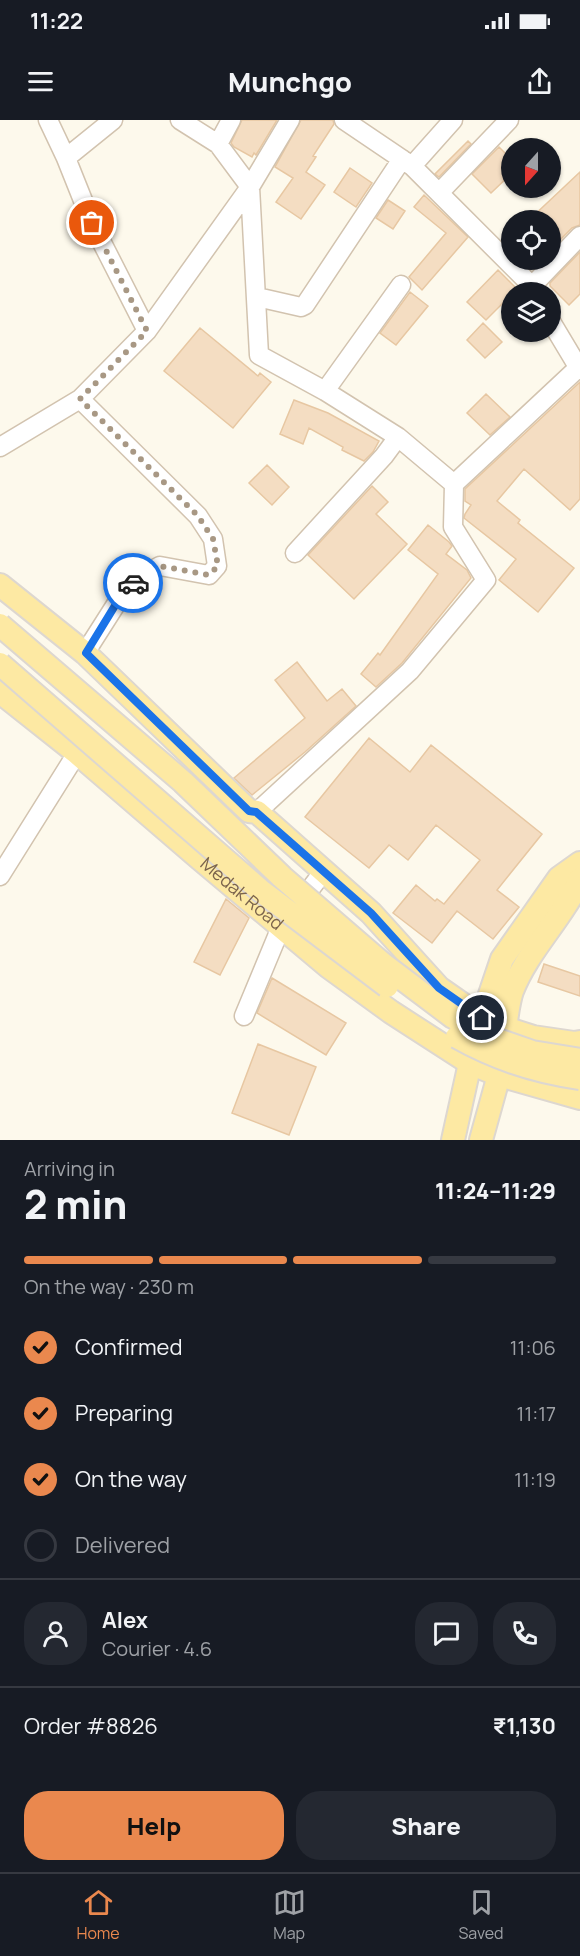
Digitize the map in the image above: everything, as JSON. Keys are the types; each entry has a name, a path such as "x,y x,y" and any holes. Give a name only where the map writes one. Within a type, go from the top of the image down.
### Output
{"main road":[{"path":"0,585 86,653 249,811 256,812 371,913 439,988 482,1018 505,1028 533,1037 580,1042"},
{"path":"0,625 183,782 282,877 384,965 453,1017 489,1037 532,1052 580,1060"},
{"path":"0,664 261,891 455,1036 485,1053 521,1066 580,1078"},
{"name":"Medak Road","path":"0,692 77,753 281,927 391,1012 470,1063 499,1075 580,1098"},
{"path":"482,1018 502,959 559,878 580,863"},
{"path":"505,1028 512,992 524,967 548,933 580,879"},
{"path":"453,1140 470,1063"},
{"path":"481,1140 499,1075"}],"street":[{"path":"48,120 92,223 147,331"},
{"path":"66,158 112,120"},
{"path":"180,120 219,144 249,187 259,355 325,391 398,437 454,484"},
{"path":"219,144 231,120"},
{"path":"0,447 80,399 147,331 249,187 290,120"},
{"path":"344,120 364,126 407,162 525,282"},
{"path":"257,297 301,307 305,305 407,162 453,120"},
{"path":"439,193 509,120"},
{"path":"540,282 580,236"},
{"path":"325,391 401,285"},
{"path":"256,812 410,671 486,580 453,527 454,484 579,369 561,339"},
{"path":"80,399 198,516 213,539 218,566 209,575 160,566 127,586 86,653"},
{"path":"295,553 384,456 398,437"},
{"path":"0,876 77,753"},
{"path":"244,1016 281,927 324,871"}],"building":[{"path":"242,120 277,120 256,155 254,153 252,157 231,143"},
{"path":"301,120 333,120 334,124 313,156 316,157 306,172 325,185 301,219 276,202 293,178 275,167"},
{"path":"468,141 471,144 439,177 435,174"},
{"path":"499,147 501,149 501,183 491,193 472,174"},
{"path":"350,168 372,183 356,207 334,192"},
{"path":"580,172 580,225 572,228 561,239 561,210 540,210 552,198 561,198 561,190"},
{"path":"424,195 468,237 422,290 409,277 446,233 414,207"},
{"path":"388,200 405,211 393,229 376,218"},
{"path":"580,252 580,294 569,305 561,297 561,282 551,282"},
{"path":"498,270 510,282 501,282 501,305 486,320 467,302"},
{"path":"410,292 428,306 396,345 380,333"},
{"path":"483,323 502,342 485,358 467,340"},
{"path":"200,328 258,376 260,373 271,382 233,428 164,371"},
{"path":"580,382 580,499 570,510 524,469 497,501 520,520 518,523 574,568 538,612 499,580 516,559 464,518 471,505 465,501 465,489"},
{"path":"486,394 510,417 490,435 467,413"},
{"path":"294,400 328,413 379,441 373,452 364,461 342,450 343,447 309,428 303,444 280,434"},
{"path":"267,465 289,487 272,505 249,483"},
{"path":"372,486 388,502 376,514 407,544 354,599 308,555"},
{"path":"428,525 449,542 452,546 446,554 467,570 471,578 402,663 376,687 361,674 378,653 380,655 438,574 408,550"},
{"path":"297,662 327,701 342,689 356,706 252,795 234,778 305,718 275,680"},
{"path":"369,738 410,772 431,745 542,834 497,890 519,907 493,939 457,911 432,943 393,913 416,885 435,901 437,899 444,904 480,860 436,825 408,860 389,845 369,868 305,817"},
{"path":"226,899 249,918 220,975 194,962"},
{"path":"544,964 580,976 580,996 538,982"},
{"path":"272,978 346,1023 326,1055 257,1013"},
{"path":"258,1044 316,1067 289,1135 232,1113"}],"way so far":[{"path":"92,223 147,331 80,399 198,516 213,539 218,566 209,575 160,566 133,583"}],"route":[{"path":"133,583 127,586 86,653 249,811 256,812 371,913 439,988 482,1018"}]}
